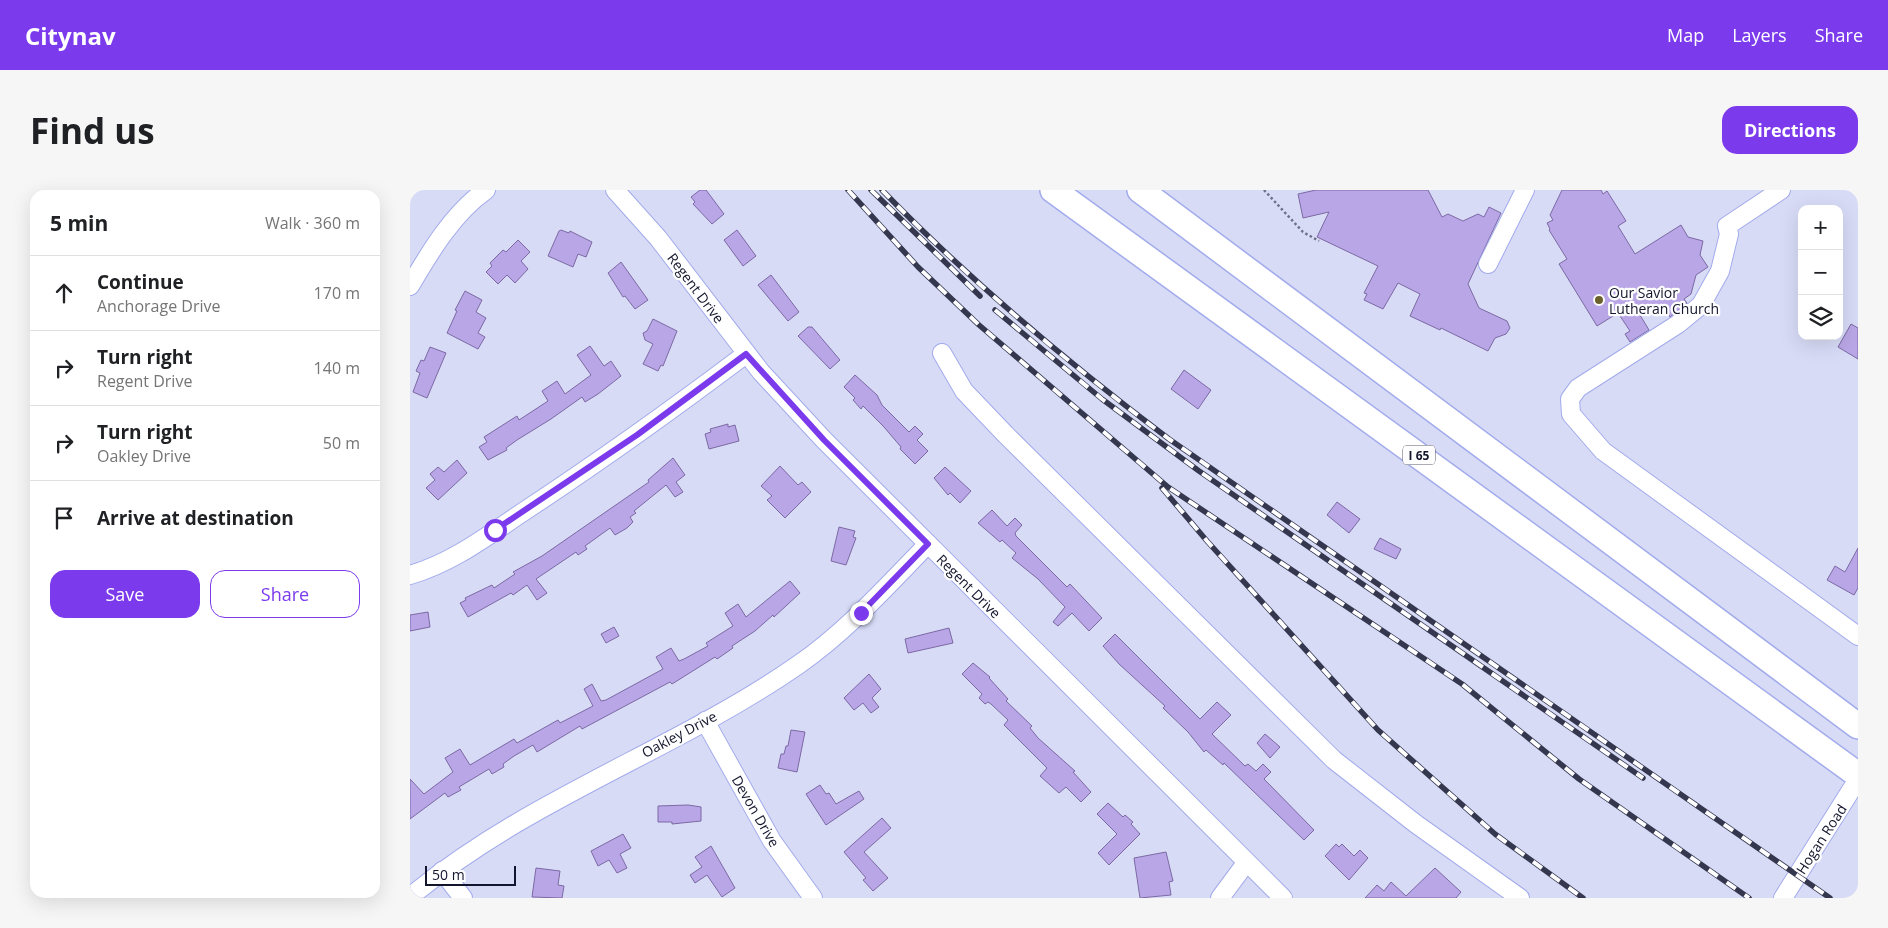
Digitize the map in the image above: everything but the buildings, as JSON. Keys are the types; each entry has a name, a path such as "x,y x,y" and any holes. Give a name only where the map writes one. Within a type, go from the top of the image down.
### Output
{"highway":[{"name":"I 65","path":"1053,190 1858,775"},
{"path":"1140,190 1849,720"}],"street":[{"path":"410,286 448,228 486,190"},
{"name":"Regent Drive","path":"614,190 658,238 746,354 824,440 1246,863 1284,898"},
{"path":"1488,264 1525,190"},
{"path":"1781,190 1727,226 1729,234 1720,271 1701,305 1678,324 1578,388 1570,399 1571,414 1603,451 1858,636"},
{"path":"942,353 964,391 1006,435 1334,760 1416,824 1520,898"},
{"path":"410,575 432,568 476,543 637,435 746,354"},
{"name":"Oakley Drive","path":"410,896 476,848 562,796 762,689 825,645 856,618 928,544"},
{"name":"Devon Drive","path":"705,721 772,841 813,898"},
{"name":"Hogan Road","path":"1783,898 1858,780"},
{"path":"1220,898 1246,863"},
{"path":"442,872 463,898"}],"path":[{"path":"1264,190 1303,232 1319,241"}],"railway":[{"path":"848,190 918,267 979,325 1168,487 1462,684 1579,779 1749,898"},
{"path":"871,190 980,296"},
{"path":"882,190 985,289 1057,351 1169,439 1830,898"},
{"path":"995,310 1102,399 1199,471 1643,778"},
{"path":"1162,488 1207,541 1378,730 1495,834 1583,898"}],"place":[{"name":"Our Savior Lutheran Church","path":"1599,300"}],"route":[{"path":"495,530 637,435 746,354 824,440 928,544 861,613"}]}
